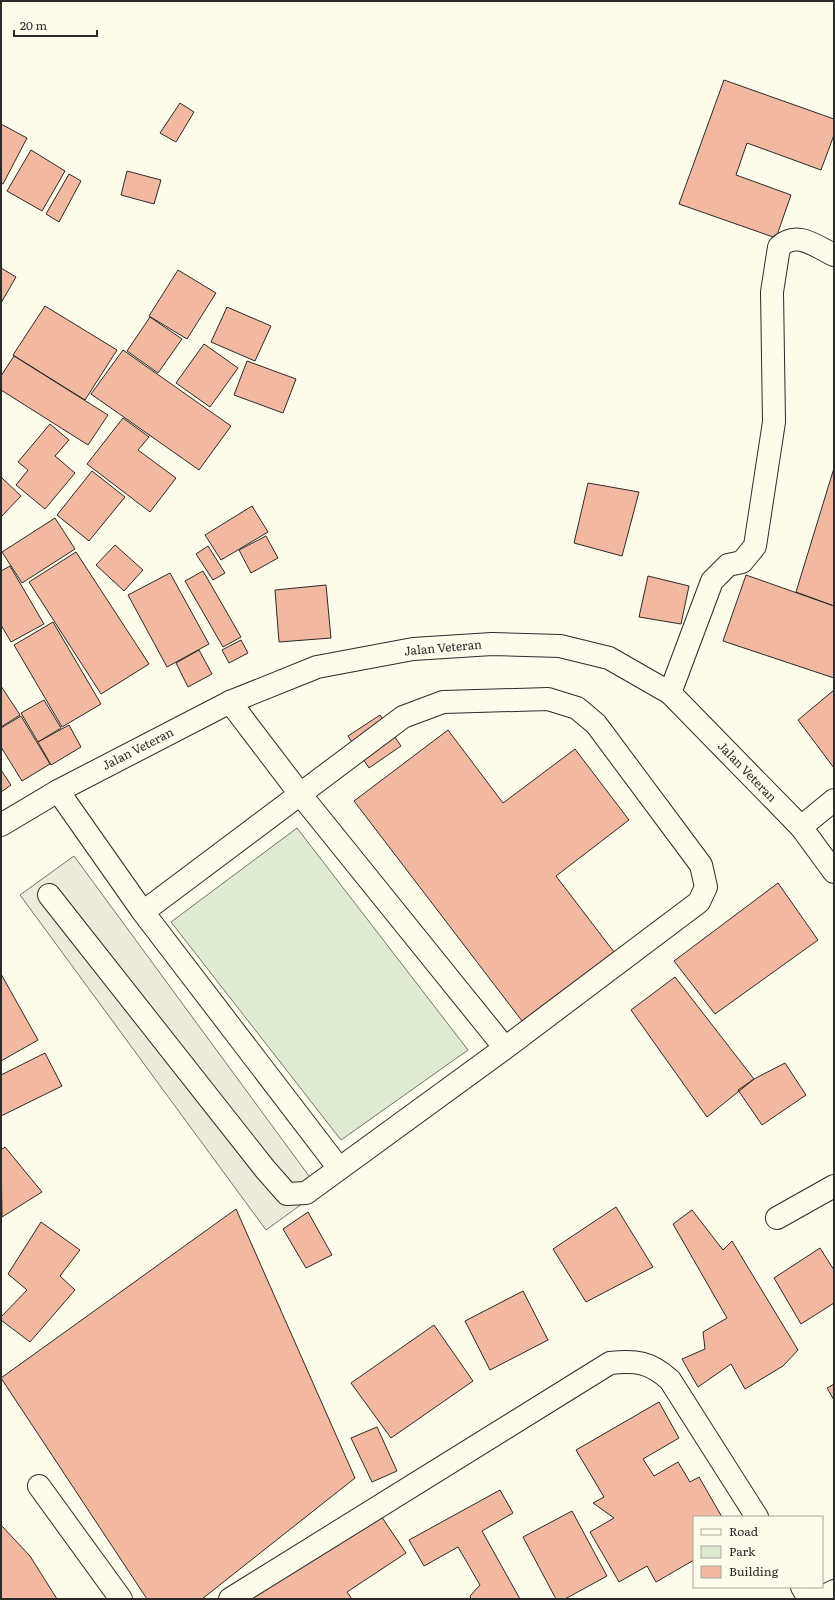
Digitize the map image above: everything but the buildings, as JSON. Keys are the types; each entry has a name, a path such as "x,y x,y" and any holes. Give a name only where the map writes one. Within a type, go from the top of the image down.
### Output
{"main road":[{"path":"670,693 712,581 728,565 742,562 756,546 774,422 772,292 779,247 791,239 801,238 834,255"},
{"name":"Jalan Veteran","path":"1,825 58,790 230,702 317,667 413,650 492,644 560,646 609,658 670,693 801,827 834,872"},
{"path":"49,895 264,1169 287,1194 306,1193 338,1167 505,1048 699,902 706,887 701,865 596,724 577,708 548,699 443,702 403,717 143,912"},
{"path":"230,702 300,794 505,1048"},
{"path":"58,790 143,912 338,1167"},
{"path":"801,827 834,800"},
{"path":"777,1218 834,1186"},
{"path":"230,1599 610,1363 636,1362 649,1365 670,1380 756,1516"},
{"path":"39,1486 121,1599"},
{"path":"803,1588 809,1599"},
{"path":"819,1599 834,1591"}],"green space":[{"path":"297,828 468,1050 341,1140 171,922"}],"shaded area":[{"path":"74,856 320,1191 266,1230 20,895"}]}
